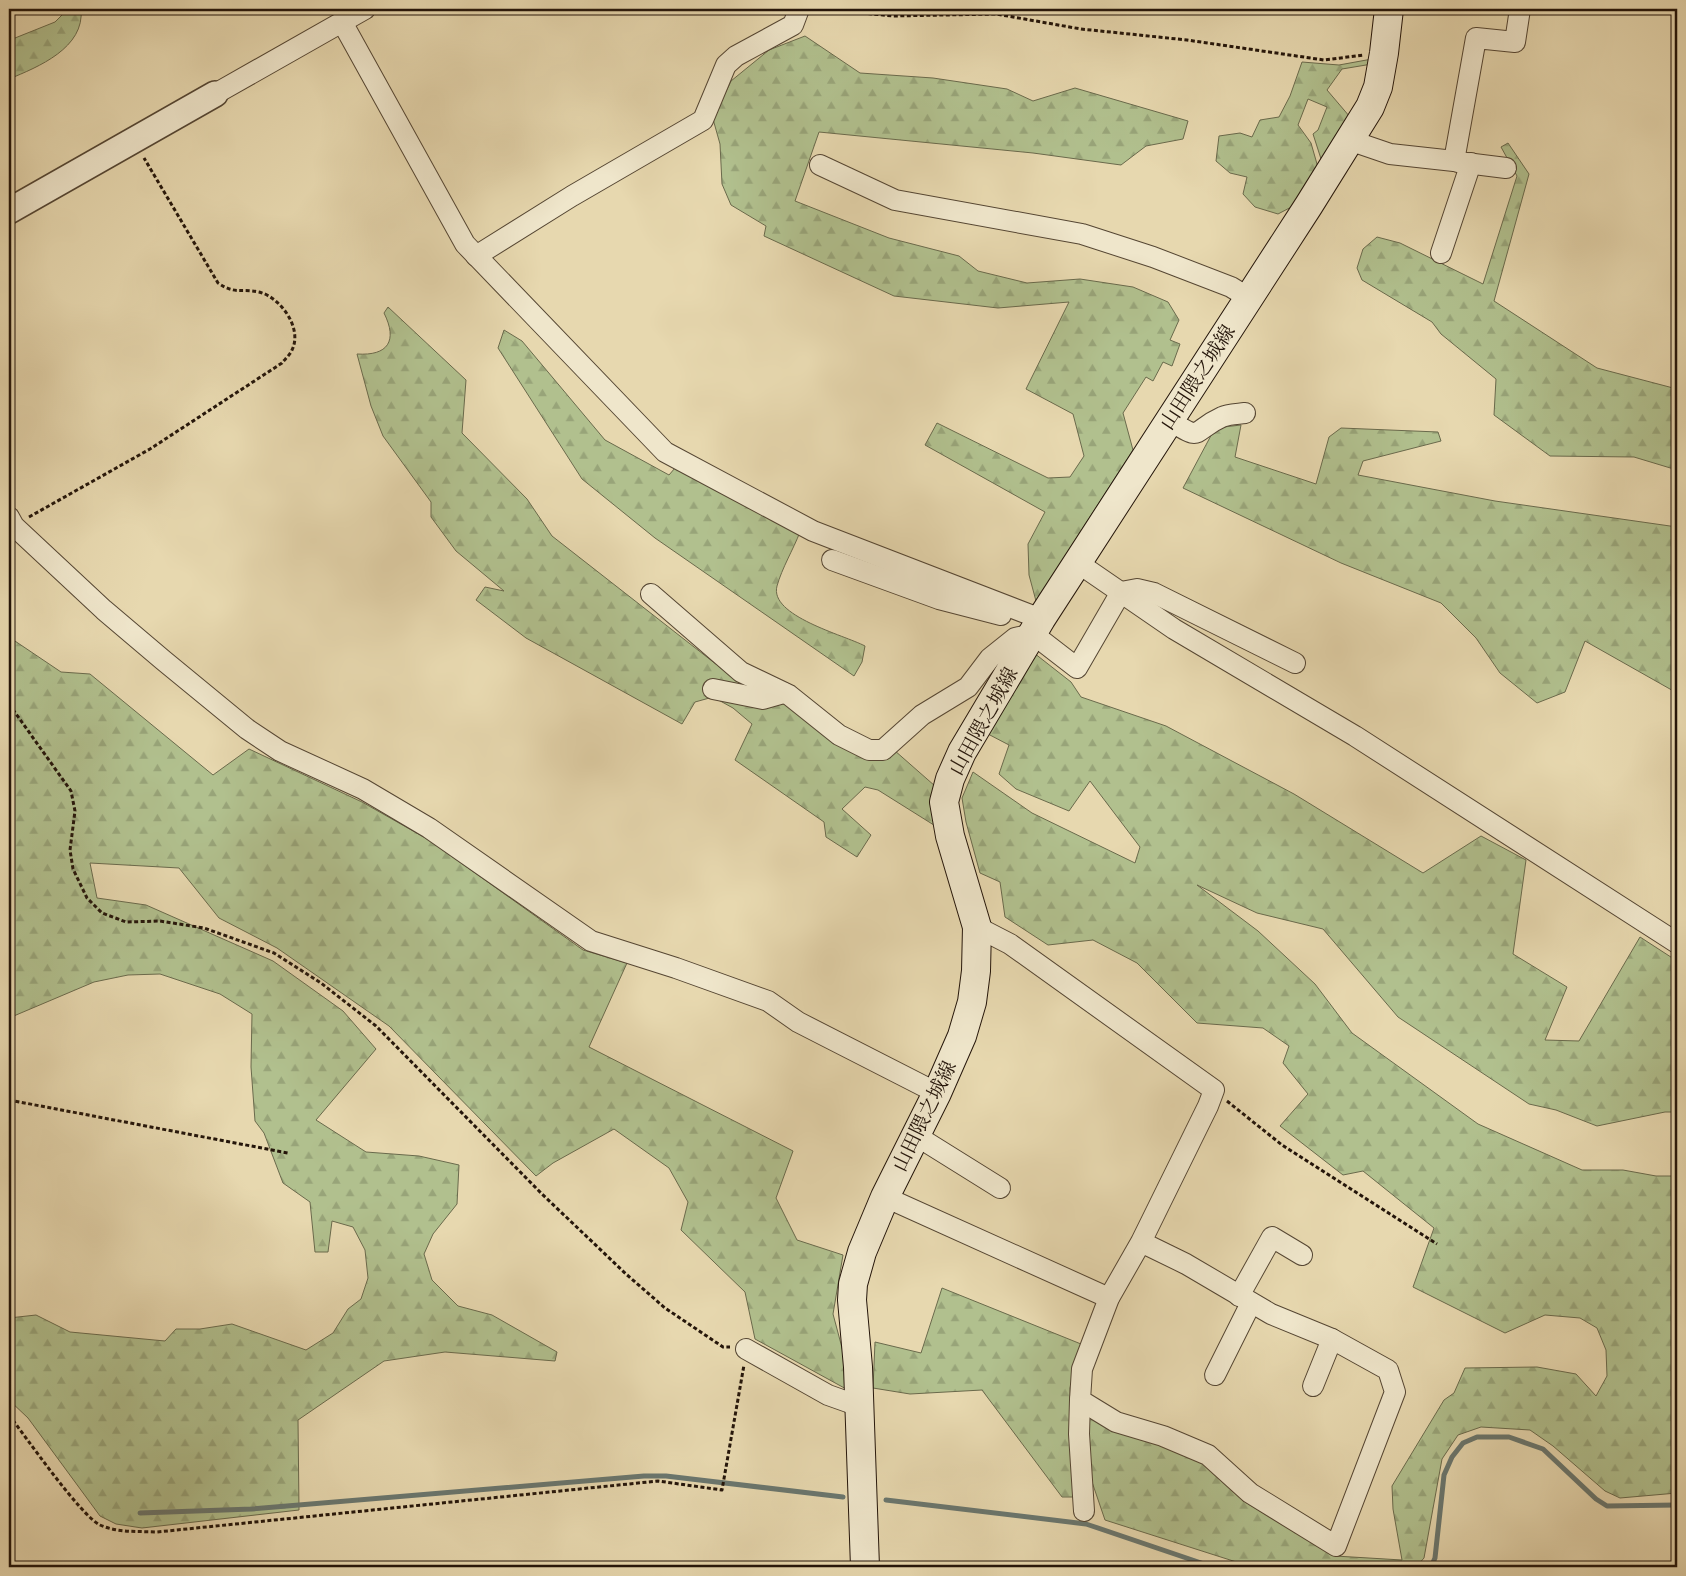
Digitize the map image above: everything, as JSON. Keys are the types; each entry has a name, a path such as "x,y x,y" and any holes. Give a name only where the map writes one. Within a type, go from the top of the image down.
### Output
{"main road":[{"name":"山田隈之城線","path":"865,1567 859,1406 852,1300 853,1284 862,1252 885,1197 937,1093 962,1036 972,1002 976,971 977,927 950,836 944,802 950,780 962,752 1037,627 1370,107 1378,87 1389,9"}],"street":[{"path":"9,211 365,9"},
{"path":"1441,253 1462,162 1476,38 1515,42 1520,9"},
{"path":"476,256 572,196 703,120 726,65 736,56 793,25 799,11"},
{"path":"342,22 464,244 665,452 813,531 1037,627 1077,668 1121,592 1137,588 1154,593 1295,663"},
{"path":"1349,140 1390,154 1506,168"},
{"path":"820,165 894,200 1082,234 1153,257 1231,288 1249,298"},
{"path":"1169,420 1189,434 1198,434 1223,416 1245,413"},
{"path":"11,521 104,610 248,729 280,751 362,789 429,828 566,926 591,941 676,968 768,1001 798,1022 937,1093"},
{"path":"832,560 939,599 993,612 1037,627"},
{"path":"1078,563 1174,629 1355,736 1677,943"},
{"path":"651,594 741,672 784,693 838,735 869,750 883,750 922,715 968,687 990,658 1015,638 1037,627"},
{"path":"713,689 763,699 784,693"},
{"path":"977,927 1010,944 1214,1090 1208,1106 1141,1242 1109,1298 1082,1369 1079,1434 1084,1511"},
{"path":"915,1136 1000,1188"},
{"path":"885,1197 1109,1298"},
{"path":"1215,1375 1272,1237 1302,1254"},
{"path":"1080,1400 1116,1422 1164,1436 1208,1455 1250,1493 1336,1546 1396,1392 1388,1370 1332,1339 1272,1314 1186,1264 1141,1242"},
{"path":"1313,1386 1332,1339"},
{"path":"746,1349 828,1395 859,1406"}],"path":[{"path":"799,11 854,12 893,16 996,14 1081,29 1187,40 1324,60 1384,53"},
{"path":"11,521 150,449 282,363 292,350 294,337 291,322 283,308 274,298 258,292 230,291 218,283 134,141"},
{"path":"9,704 71,791 74,811 70,850 73,869 86,898 102,913 126,922 160,921 204,928 274,953 321,983 376,1026 542,1194 652,1297 723,1347 746,1349 722,1490 658,1481 156,1532 119,1531 98,1524 82,1509 9,1415"},
{"path":"1214,1090 1282,1145 1437,1244"},
{"path":"9,1100 288,1153"}],"green space":[{"path":"68,9 81,9 80,23 76,35 68,45 46,62 9,79 9,36 15,38 55,22"},
{"path":"805,36 860,73 933,78 1007,89 1033,101 1075,88 1188,121 1183,139 1146,146 1121,165 1033,153 819,132 795,201 889,238 959,256 978,271 1027,283 1080,279 1133,287 1168,302 1179,320 1170,340 1180,344 1172,366 1163,362 1153,381 1146,377 1123,413 1133,450 1036,601 1029,575 1028,544 1045,512 925,445 937,423 1048,478 1070,477 1084,456 1073,414 1026,389 1069,302 998,308 894,296 764,236 766,226 731,205 722,184 720,144 713,119 731,81 769,50"},
{"path":"1372,59 1372,64 1342,69 1327,90 1350,117 1322,162 1313,134 1318,130 1327,107 1308,99 1298,125 1311,143 1319,171 1299,203 1278,214 1255,207 1243,194 1247,177 1230,173 1216,161 1219,136 1240,133 1252,137 1260,120 1279,117 1290,96 1302,62 1339,65"},
{"path":"1508,143 1529,174 1494,301 1597,368 1677,389 1677,470 1634,457 1550,456 1494,415 1496,379 1441,334 1432,322 1362,280 1357,268 1363,249 1377,237 1400,243 1483,284 1517,176 1501,147"},
{"path":"388,307 466,380 462,433 527,499 552,536 735,679 785,702 835,744 894,750 935,786 937,827 878,790 865,787 842,809 871,835 857,857 826,837 824,822 735,760 752,724 733,708 713,697 695,702 682,724 526,638 476,600 485,587 504,591 456,551 431,517 431,502 383,436 371,406 357,354 376,352 387,345 390,339 390,332 384,313"},
{"path":"504,330 522,341 605,440 669,475 675,468 800,532 779,579 777,586 778,597 784,606 810,623 865,646 862,662 854,676 655,538 582,479 498,348"},
{"path":"1241,425 1235,457 1316,484 1329,437 1341,428 1438,432 1441,441 1363,461 1358,475 1495,501 1677,527 1677,693 1585,641 1565,692 1537,703 1500,673 1476,638 1441,603 1341,563 1183,488 1215,428"},
{"path":"9,637 61,672 90,674 213,775 249,749 362,802 429,840 583,950 627,963 589,1047 793,1151 776,1198 797,1240 843,1255 833,1314 845,1359 848,1390 755,1339 745,1292 681,1230 688,1202 669,1168 614,1129 553,1163 536,1176 389,1026 277,948 219,918 179,868 90,863 97,898 146,905 273,961 343,1011 376,1049 316,1120 366,1152 419,1156 459,1165 457,1204 433,1234 424,1254 432,1280 458,1306 492,1315 557,1352 555,1361 445,1352 384,1361 298,1420 299,1510 142,1528 116,1524 100,1516 28,1418 9,1400 9,1318 36,1315 70,1332 165,1341 176,1329 200,1329 232,1324 306,1350 333,1333 348,1309 361,1299 368,1278 365,1250 353,1227 332,1221 328,1252 315,1252 310,1202 283,1183 264,1133 255,1121 251,1067 252,1014 220,994 160,974 128,975 94,982 9,1018"},
{"path":"1034,653 1071,682 1081,697 1166,726 1294,794 1423,873 1481,836 1526,860 1513,954 1567,987 1545,1040 1579,1041 1640,937 1677,961 1677,1112 1665,1112 1597,1126 1556,1110 1529,1104 1398,1017 1323,929 1257,913 1197,885 1258,931 1315,984 1352,1033 1478,1124 1582,1170 1623,1170 1656,1176 1675,1176 1677,1178 1677,1493 1620,1498 1605,1491 1553,1446 1530,1430 1481,1427 1458,1435 1442,1459 1424,1558 1416,1567 1252,1567 1105,1520 1091,1479 1086,1413 1207,1464 1245,1502 1335,1556 1402,1560 1393,1509 1392,1486 1444,1400 1454,1393 1465,1368 1537,1367 1576,1374 1596,1396 1607,1376 1606,1350 1597,1328 1580,1318 1545,1315 1505,1333 1413,1287 1434,1228 1363,1171 1343,1175 1280,1126 1308,1094 1283,1063 1289,1046 1263,1028 1197,1023 1137,963 1093,940 1048,945 1005,917 1000,882 980,873 966,822 962,798 973,772 1032,813 1135,863 1140,847 1090,781 1069,811 1016,789 999,774 1009,745 988,734"},
{"path":"942,1288 1081,1344 1070,1388 1074,1497 1062,1497 982,1390 910,1394 873,1388 875,1342 921,1353"}],"waterway":[{"path":"1431,1567 1435,1558 1444,1475 1452,1457 1463,1443 1477,1437 1509,1437 1543,1449 1596,1499 1607,1506 1677,1505"},
{"path":"140,1513 252,1509 644,1476 666,1476 843,1497"},
{"path":"886,1500 1086,1524 1213,1567"}]}
